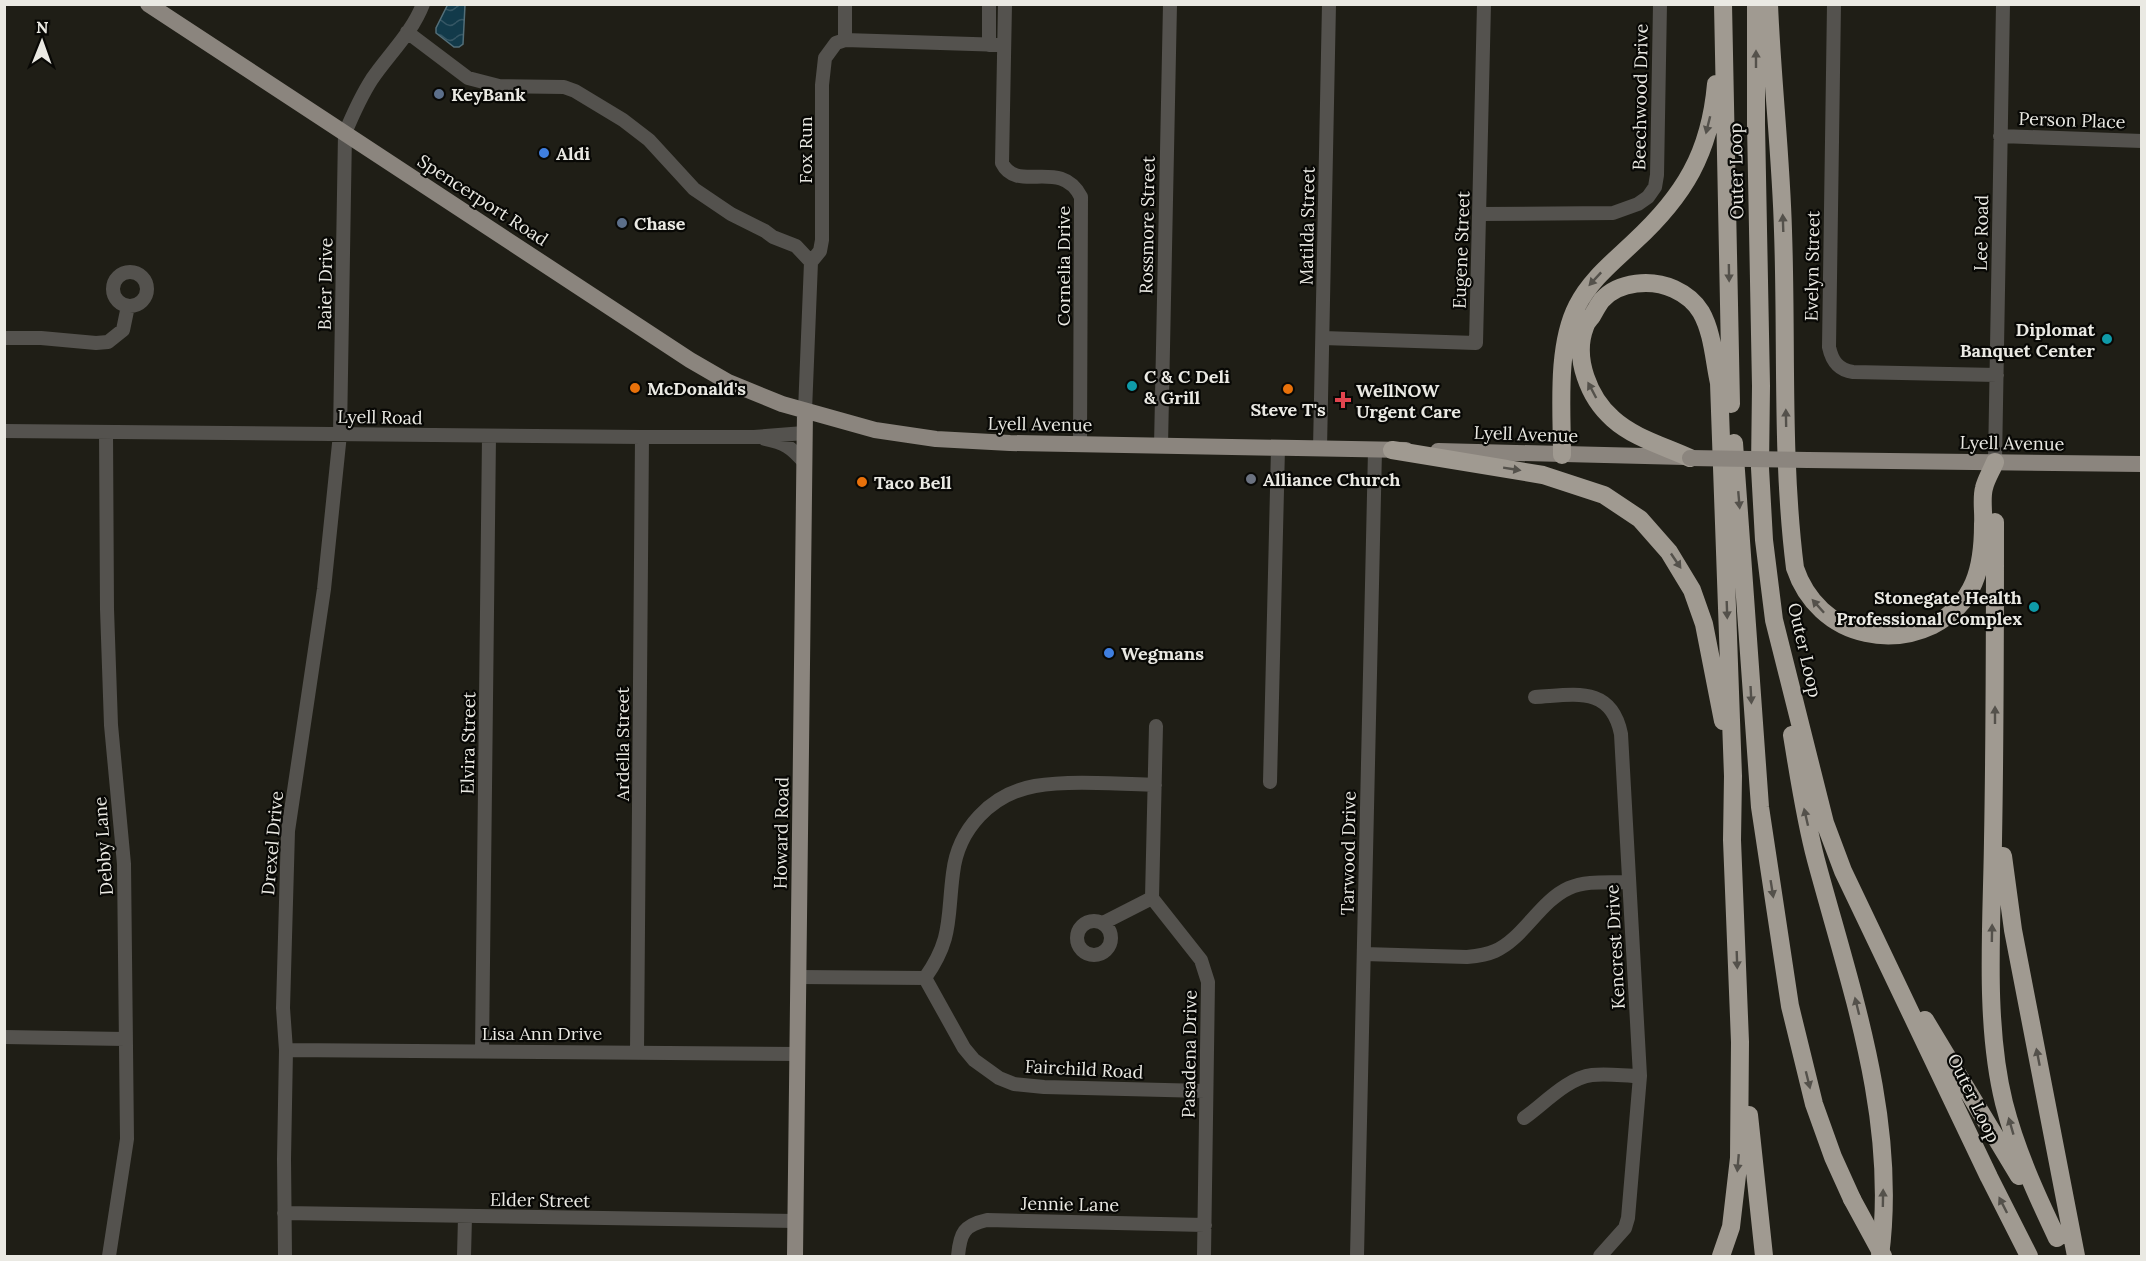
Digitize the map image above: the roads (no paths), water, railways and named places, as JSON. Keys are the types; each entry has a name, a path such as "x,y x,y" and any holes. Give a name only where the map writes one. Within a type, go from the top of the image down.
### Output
{"highway":[{"name":"Outer Loop","path":"1721,4 1732,417 1760,807 1790,1006 1814,1104 1833,1157 1882,1257"},
{"path":"1562,455 1564,360 1570,324 1587,289 1670,205 1681,192 1697,162 1715,95 1721,4"},
{"name":"Outer Loop","path":"1756,4 1760,468 1764,540 1774,620 1825,823 1843,871 1989,1177 2030,1257"},
{"path":"1768,4 1780,144 1784,231 1788,486 1795,568 1809,595 1826,615 1838,624 1876,636 1898,636 1921,631 1945,619 1964,600 1976,581 1983,537 1984,488 1995,462"},
{"path":"1690,458 1630,433 1611,418 1591,390 1585,376 1581,359 1585,327 1603,299 1622,287 1644,281 1665,285 1686,295 1701,313 1709,334 1719,384 1740,1042 1739,1158 1731,1227 1720,1257"},
{"path":"1719,384 1731,358"},
{"path":"1383,450 1543,475 1604,495 1640,519 1669,552 1692,590 1704,624 1733,776"},
{"path":"1995,462 1991,958 1995,1051 2004,1102 2019,1154 2057,1238"},
{"path":"1774,620 1803,805 1848,969 1878,1101 1884,1167 1882,1257"},
{"path":"1994,774 2007,892 2076,1257"},
{"path":"1867,923 2047,1224 2072,1257"},
{"path":"1740,1042 1764,1257"}],"main road":[{"name":"Spencerport Road","path":"148,4 690,360 728,382 778,403 805,411"},
{"name":"Lyell Avenue","path":"805,411 875,430 976,442 1690,458 2142,464"},
{"name":"Howard Road","path":"795,1257 805,411"}],"street":[{"path":"345,133 358,102 373,77 407,33 423,4"},
{"path":"845,4 845,40 1004,45"},
{"path":"989,4 989,45"},
{"name":"Cornelia Drive","path":"1005,4 1002,163 1006,171 1013,176 1063,178 1071,183 1081,197 1080,444"},
{"name":"Rossmore Street","path":"1161,446 1170,4"},
{"name":"Matilda Street","path":"1320,449 1329,4"},
{"name":"Eugene Street","path":"1323,338 1476,343 1484,4"},
{"name":"Beechwood Drive","path":"1480,214 1613,213 1638,204 1648,196 1655,187 1657,175 1660,4"},
{"name":"Evelyn Street","path":"1834,4 1829,347 1831,357 1839,367 1853,372 1996,375"},
{"name":"Lee Road","path":"1995,462 2003,4"},
{"path":"407,33 468,78 499,86 564,87 575,91 623,120 649,140 694,189 731,214 773,237 796,246 811,262"},
{"name":"Fox Run","path":"805,411 811,262 820,251 823,228 822,85 825,58 836,43 845,40"},
{"name":"Baier Drive","path":"340,434 345,133"},
{"name":"Person Place","path":"2000,136 2142,141"},
{"path":"4,338 108,342 123,330 128,306"},
{"name":"Lyell Road","path":"4,431 642,437 754,437 804,433"},
{"name":"Debby Lane","path":"106,432 107,609 111,725 124,864 127,1139 108,1257"},
{"name":"Drexel Drive","path":"285,1257 286,1050 283,1008 288,831 324,589 340,434"},
{"name":"Elvira Street","path":"482,1052 489,436"},
{"name":"Ardella Street","path":"637,1052 642,437"},
{"name":"Lyell Road","path":"754,437 782,442 792,448 804,462"},
{"path":"1270,782 1278,448"},
{"name":"Tarwood Drive","path":"1357,1257 1364,954 1383,450"},
{"name":"Kencrest Drive","path":"1535,697 1582,694 1595,697 1606,704 1619,720 1622,734 1640,1076 1628,1218 1625,1228 1600,1257"},
{"path":"1103,923 1152,898 1156,726"},
{"path":"799,976 925,978 938,959 945,943 950,922 953,869 960,842 971,824 989,807 1004,797 1037,786 1059,784 1155,785"},
{"path":"1364,954 1484,956 1509,941 1561,892 1584,884 1629,882"},
{"name":"Pasadena Drive","path":"1152,898 1201,960 1208,982 1204,1257"},
{"name":"Fairchild Road","path":"925,978 964,1048 974,1060 999,1078 1014,1084 1044,1087 1205,1091"},
{"path":"4,1037 125,1039"},
{"name":"Lisa Ann Drive","path":"286,1050 798,1054"},
{"path":"1524,1118 1576,1079 1592,1075 1640,1076"},
{"name":"Elder Street","path":"284,1213 796,1221"},
{"path":"464,1257 465,1217"},
{"name":"Jennie Lane","path":"958,1257 959,1242 964,1230 972,1223 987,1220 1205,1225"}],"water":[{"path":"448,4 465,5 463,44 459,47 454,47 436,33 436,28"}],"place":[{"name":"KeyBank","path":"439,94"},
{"name":"Aldi","path":"544,153"},
{"name":"Chase","path":"622,223"},
{"name":"Diplomat Banquet Center","path":"2107,339"},
{"name":"C & C Deli & Grill","path":"1132,386"},
{"name":"McDonald's","path":"635,388"},
{"name":"Steve T's","path":"1288,389"},
{"name":"WellNOW Urgent Care","path":"1343,400"},
{"name":"Alliance Church","path":"1251,479"},
{"name":"Taco Bell","path":"862,482"},
{"name":"Stonegate Health Professional Complex","path":"2034,607"},
{"name":"Wegmans","path":"1109,653"}]}
